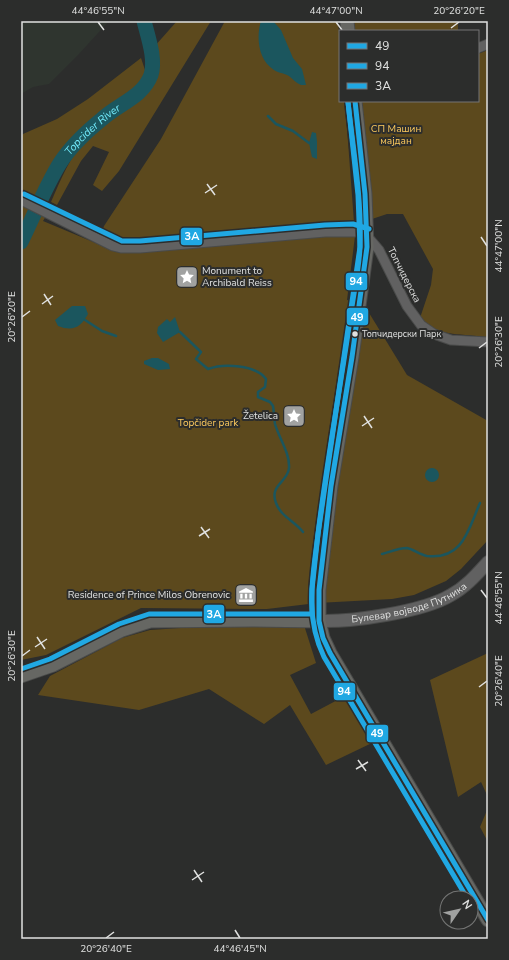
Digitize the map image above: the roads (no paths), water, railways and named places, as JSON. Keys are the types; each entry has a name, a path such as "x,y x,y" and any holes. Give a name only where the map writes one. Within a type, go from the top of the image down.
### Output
{"main road":[{"path":"355,102 365,194 367,236 365,265 322,553 319,590 319,621 323,638 330,653 488,920"},
{"path":"21,676 53,665 122,630 150,621 319,621"}],"street":[{"path":"25,202 113,246 130,249 326,232 353,231 367,236"},
{"name":"Топчидерска","path":"367,236 379,250 407,306 421,325 434,334 451,340 488,342"},
{"name":"Булевар војводе Путника","path":"319,621 366,617 430,605 451,595 463,587 488,562"}],"water":[{"path":"261,21 273,21 281,30 293,58 302,69 306,85 301,85 289,76 276,71 269,66 260,48 259,27"},
{"path":"312,132 316,133 317,159 312,157 309,143"},
{"path":"72,306 85,306 88,314 76,327 63,328 58,326 55,320"},
{"path":"175,317 180,332 163,342 157,333 158,327 167,319 170,322"},
{"path":"152,358 158,358 169,364 170,369 158,370 144,364 144,361"},
{"path":"432,468 437,470 439,475 437,480 432,482 427,480 425,475 427,470"}],"waterway":[{"name":"Topcider River","path":"21,242 49,182 69,151 90,129 108,114 130,100 147,83 151,75 153,62 144,21"},
{"path":"268,116 276,124 293,131 309,143"},
{"path":"85,320 102,331 116,336"},
{"path":"180,332 201,352 196,359 208,369 222,366 239,366 255,371 266,379 265,387 258,392 258,397 270,402 273,406 275,424 289,462 288,473 275,492 276,503 281,512 303,532"},
{"path":"382,554 397,549 407,548 427,556 439,556 449,553 456,548 467,533 480,503"}],"place":[{"name":"Monument to Archibald Reiss","path":"187,277"},
{"name":"Топчидерски Парк","path":"355,334"},
{"name":"Žetelica","path":"294,416"},
{"name":"Residence of Prince Milos Obrenovic","path":"246,595"}],"park label":[{"name":"СП Машин мајдан","path":"396,134"},
{"name":"Topčider park","path":"208,423"}]}
